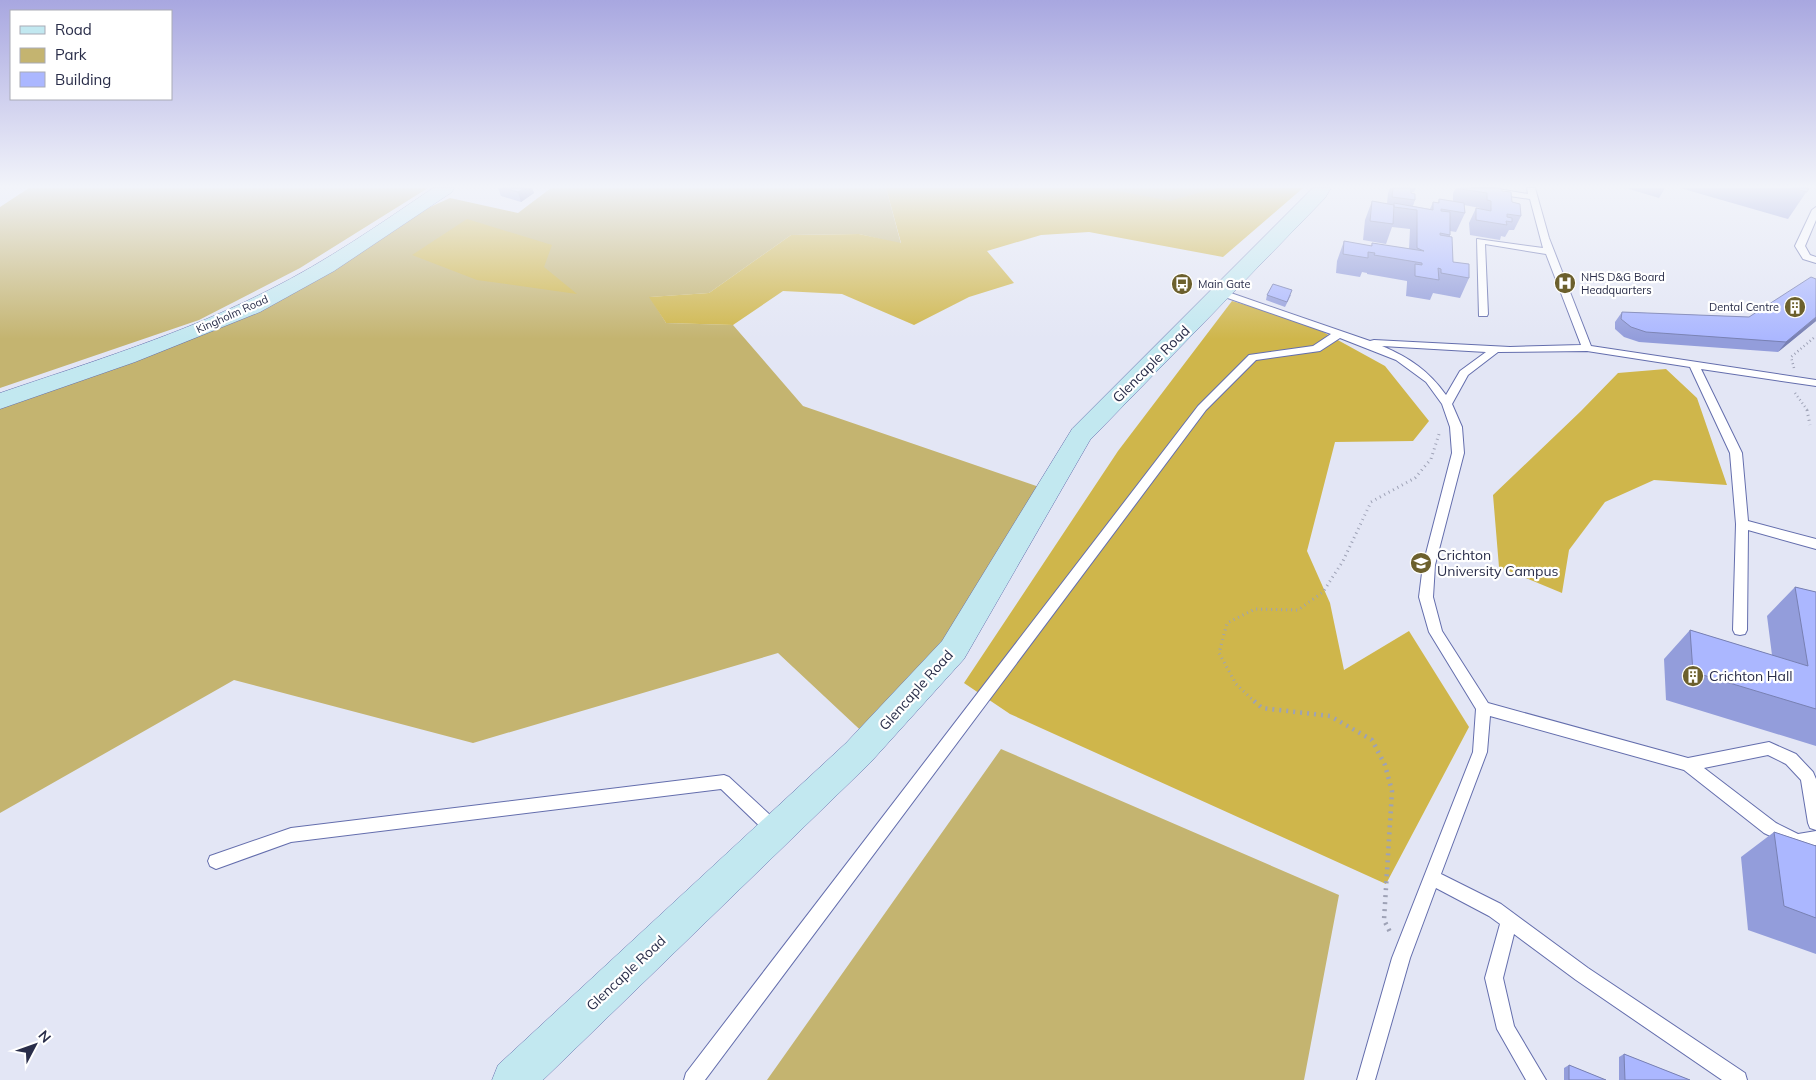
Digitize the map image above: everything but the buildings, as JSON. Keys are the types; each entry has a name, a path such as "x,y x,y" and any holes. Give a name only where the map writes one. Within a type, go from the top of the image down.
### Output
{"main road":[{"name":"Kingholm Road","path":"0,401 175,339 253,306 314,275 369,238"},
{"name":"Glencaple Road","path":"513,1080 858,754 953,650 1081,435 1275,238"}],"lane":[{"path":"1545,238 1586,348"},
{"path":"1803,238 1800,246 1806,257 1816,260"},
{"path":"1483,314 1480,241 1549,252"},
{"path":"1222,293 1362,342 1400,358 1430,380 1447,404 1456,427 1458,453 1428,565 1426,597 1436,632 1483,708 1480,752 1401,958 1366,1080"},
{"path":"693,1080 1202,408 1253,357 1316,349 1339,334"},
{"path":"1362,342 1496,349 1586,348 1816,383"},
{"path":"1447,404 1464,373 1496,349"},
{"path":"1694,365 1736,453 1742,524 1740,630"},
{"path":"1742,524 1816,544"},
{"path":"1483,708 1688,765 1770,828 1797,842 1816,838"},
{"path":"1688,765 1769,748 1791,759 1808,777 1816,823"},
{"path":"216,861 290,835 724,782 776,831"},
{"path":"1433,878 1495,910 1582,974 1738,1080"},
{"path":"1509,920 1494,978 1506,1029 1537,1080"}],"path":[{"path":"1810,424 1807,408 1796,396 1791,357 1816,336"},
{"path":"1401,958 1384,920 1392,791 1385,765 1372,740 1330,716 1262,708 1236,684 1220,653 1227,623 1254,609 1298,610 1323,592 1343,560 1371,502 1415,478 1431,459 1447,404"}],"green space":[{"path":"0,238 347,238 300,268 199,320 0,388"},
{"path":"369,238 786,238 709,293 650,297 666,323 733,325 803,406 1048,490 953,650 871,740 778,653 473,743 234,680 0,813 0,401 253,306"},
{"path":"877,238 900,238 901,244"},
{"path":"1001,749 1339,895 1304,1080 767,1080"}],"shaded area":[{"path":"437,238 530,238 552,245 544,267 577,294 477,280 412,255"},
{"path":"786,238 880,238 901,243 900,238 1030,238 987,251 1014,283 969,297 914,325 842,294 783,291 733,325 666,323 649,297 709,293"},
{"path":"1123,238 1245,238 1223,257"},
{"path":"1232,301 1305,322 1385,366 1429,421 1413,441 1335,442 1307,551 1330,603 1344,670 1409,631 1469,727 1386,884 1010,714 964,683 1118,451"},
{"path":"1666,369 1697,398 1727,485 1654,480 1605,502 1569,550 1562,593 1499,567 1493,495 1618,373"}],"place":[{"name":"NHS D&G Board Headquarters","path":"1565,283"},
{"name":"Main Gate","path":"1182,284"},
{"name":"Dental Centre","path":"1795,307"},
{"name":"Crichton University Campus","path":"1421,563"},
{"name":"Crichton Hall","path":"1693,676"}]}
